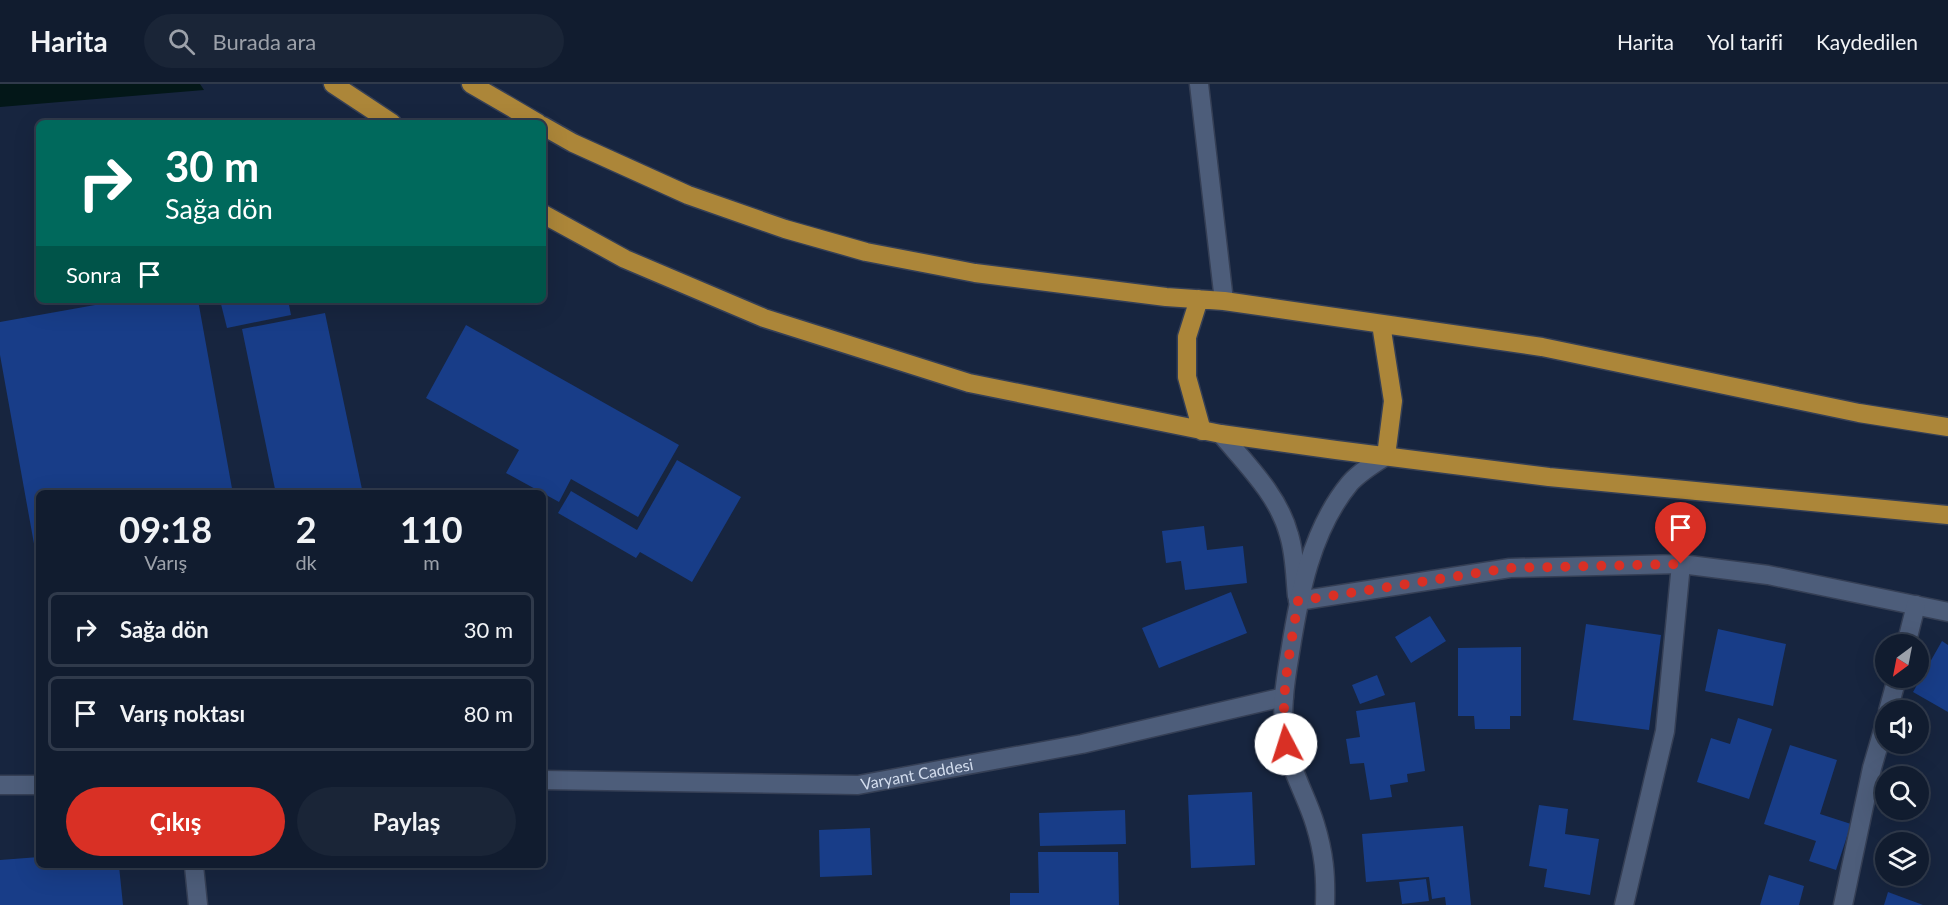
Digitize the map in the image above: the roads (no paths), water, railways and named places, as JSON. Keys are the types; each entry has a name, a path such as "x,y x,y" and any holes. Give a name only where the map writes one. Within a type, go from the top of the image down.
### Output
{"highway":[{"path":"333,84 387,120"},
{"path":"471,84 533,120"},
{"path":"546,128 573,143 688,195 785,230 866,252 975,273 1166,297 1224,301 1542,347 1859,413 1948,427"},
{"path":"546,216 624,259 764,318 969,383 1221,434 1550,477 1948,515"},
{"path":"1199,299 1187,337 1187,377 1203,431"},
{"path":"1381,324 1393,400 1386,456"}],"street":[{"path":"1199,84 1224,301"},
{"path":"1221,434 1260,480 1279,509 1290,536 1298,601"},
{"path":"1325,905 1326,870 1315,824 1293,770 1286,744 1282,722 1284,698 1298,601 1316,542 1325,521 1350,484 1364,470 1386,456"},
{"path":"1298,601 1510,568 1681,564 1768,575 1948,612"},
{"path":"1624,905 1665,731 1681,564"},
{"path":"1909,634 1916,605"},
{"name":"Varyant Caddesi","path":"546,780 858,785 1083,744 1284,698"},
{"path":"1843,905 1876,754"},
{"path":"0,785 36,784"},
{"path":"194,868 198,905"}]}
